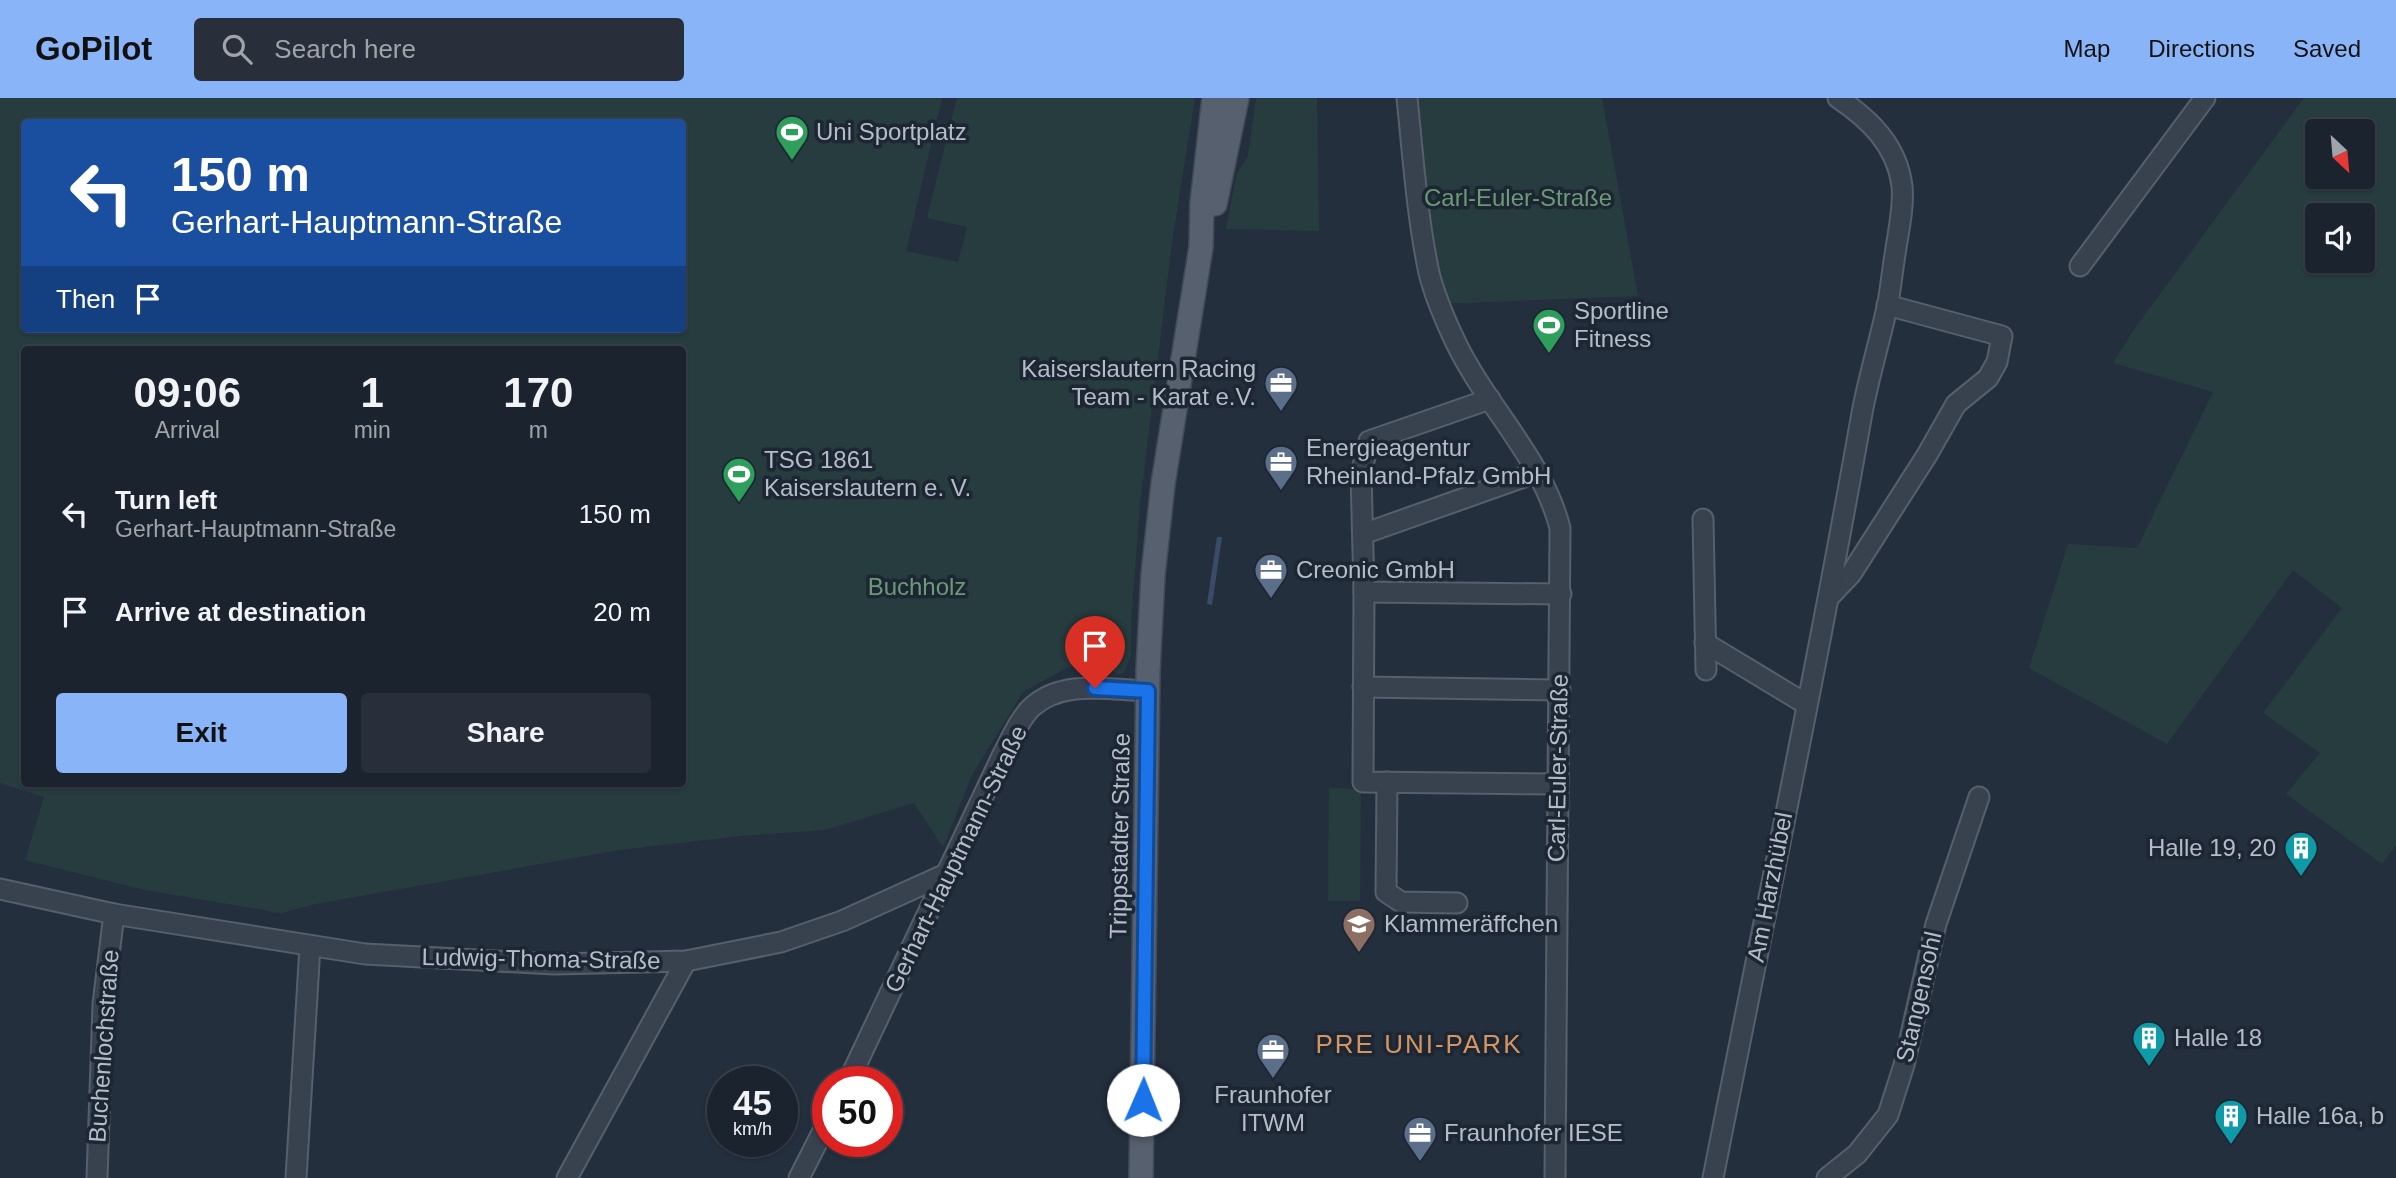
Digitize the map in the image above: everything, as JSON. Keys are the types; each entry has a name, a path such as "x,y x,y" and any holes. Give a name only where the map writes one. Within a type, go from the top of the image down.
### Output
{"main road":[{"name":"Trippstadter Straße","path":"1141,1178 1148,691 1153,575 1163,484 1201,247 1202,203 1214,98"},
{"name":"Trippstadter Straße","path":"1201,247 1215,205 1237,98"}],"street":[{"name":"Carl-Euler-Straße","path":"1407,98 1429,273 1439,304 1458,346 1538,472 1554,505 1560,528 1555,1178"},
{"name":"Am Harzhübel","path":"1713,1178 1806,704 1830,597 1868,380 1887,305 1900,220 1902,185 1893,157 1881,134 1864,116 1838,98"},
{"path":"2080,266 2205,98"},
{"name":"Am Harzhübel","path":"1830,597 1851,574 1927,455 1956,404 1988,378 1997,362 2002,335 1887,305"},
{"path":"1490,399 1369,441 1361,473 1364,592 1363,782 1557,784"},
{"path":"1363,534 1538,472"},
{"path":"1703,519 1706,670"},
{"path":"1364,592 1560,594"},
{"path":"1705,643 1806,704"},
{"path":"1363,687 1560,690"},
{"name":"Gerhart-Hauptmann-Straße","path":"856,1066 1003,754 1030,708 1046,697 1068,689 1148,691"},
{"path":"1387,782 1386,892 1401,902 1457,903"},
{"name":"Stangensohl","path":"1827,1178 1857,1154 1888,1115 1904,1065 1936,924 1979,797"},
{"name":"Ludwig-Thoma-Straße","path":"0,889 114,914 365,954 554,964 686,961 781,942 842,920 946,874"},
{"name":"Buchenlochstraße","path":"97,1178 103,1004 114,914"},
{"path":"296,1178 310,946"},
{"path":"567,1178 686,961"},
{"path":"799,1178 812,1152"}],"green space":[{"name":"Buchholz","path":"0,98 942,98 906,251 958,262 967,227 927,218 957,98 1195,98 1172,242 1140,505 1131,656 1124,672 1118,675 1106,666 1068,667 1023,692 972,775 943,847 914,803 825,830 741,836 619,850 316,904 281,913 145,890 25,860 44,797 0,783"},
{"path":"1256,98 1317,98 1319,231 1226,229 1236,176 1248,156"},
{"name":"Carl-Euler-Straße","path":"1407,98 1602,98 1638,296 1439,304"},
{"path":"2304,98 2396,98 2396,845 2382,864 2286,794 2320,753 2263,713 2342,608 2293,570 2167,744 2029,668 2068,544 2137,548 2213,392 2113,363 2135,328"},
{"path":"1329,788 1361,789 1360,901 1328,901"}],"water":[{"path":"1217,537 1222,537 1212,605 1207,604"}],"place":[{"name":"Uni Sportplatz","path":"792,162"},
{"name":"Sportline Fitness","path":"1549,355"},
{"name":"Kaiserslautern Racing Team - Karat e.V.","path":"1281,413"},
{"name":"Energieagentur Rheinland-Pfalz GmbH","path":"1281,492"},
{"name":"TSG 1861 Kaiserslautern e. V.","path":"739,504"},
{"name":"Creonic GmbH","path":"1271,600"},
{"name":"Halle 19, 20","path":"2301,878"},
{"name":"Klammeräffchen","path":"1359,954"},
{"name":"Halle 18","path":"2149,1068"},
{"name":"Fraunhofer ITWM","path":"1273,1080"},
{"name":"Halle 16a, b","path":"2231,1146"},
{"name":"Fraunhofer IESE","path":"1420,1163"}],"district":[{"name":"PRE UNI-PARK","path":"1419,1044"}],"route":[{"path":"1095,688 1148,691 1143,1100"}]}
